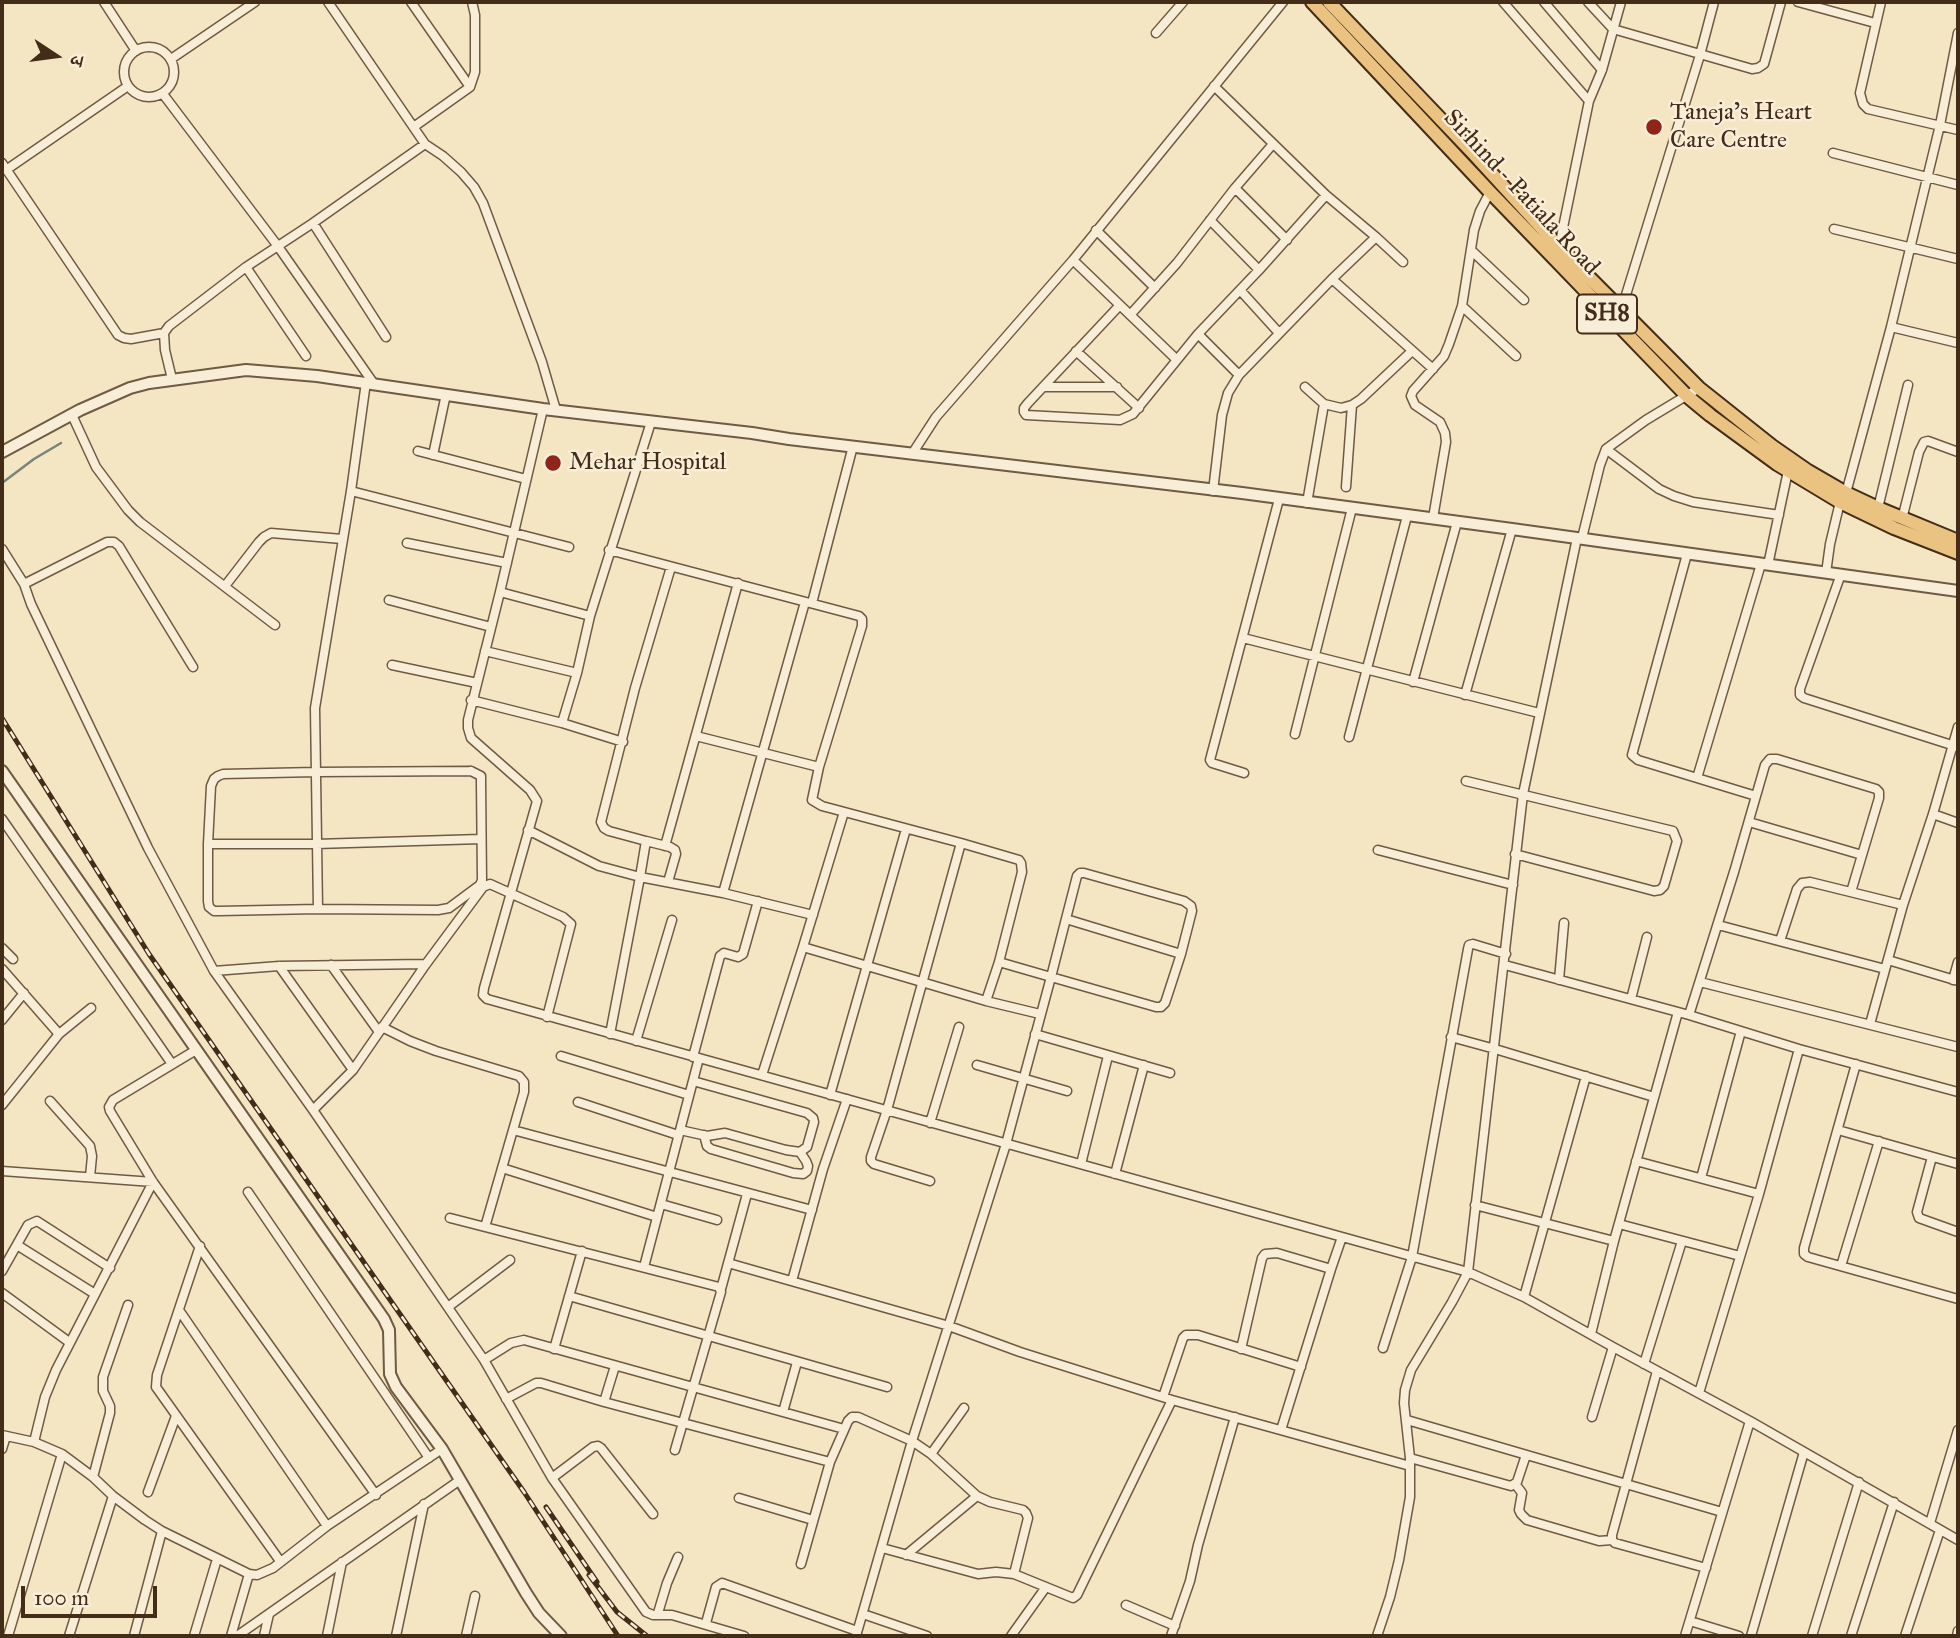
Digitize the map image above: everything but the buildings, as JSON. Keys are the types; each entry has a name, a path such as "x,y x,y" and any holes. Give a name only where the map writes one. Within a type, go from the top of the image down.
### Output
{"main road":[{"name":"Sirhind - Patiala Road","path":"1312,2 1687,396 1788,471 1843,497 1894,528 1958,553"},
{"path":"1329,2 1621,312 1699,388 1772,446 1843,497 1878,508 1958,541"}],"street":[{"path":"104,2 136,51"},
{"path":"171,59 255,2"},
{"path":"328,2 425,144 461,172 483,203 542,362 556,410"},
{"path":"411,2 470,87"},
{"path":"415,126 470,87 475,72 475,15 472,2"},
{"path":"1156,33 1183,2"},
{"path":"912,454 936,417 1073,260 1283,2"},
{"path":"1503,2 1589,102"},
{"path":"1544,2 1602,70"},
{"path":"1588,2 1613,30 1752,69 1764,64 1781,2"},
{"path":"1559,247 1589,102 1602,70 1621,2"},
{"path":"1621,312 1714,2"},
{"path":"1798,2 1875,23"},
{"path":"1881,2 1860,93 1863,104 1868,108 1958,130"},
{"path":"1826,573 1830,544 1911,247 1940,125 1958,33"},
{"path":"155,47 171,59 174,78 163,94 152,98 141,96 128,86 124,75 125,64 136,51 155,47"},
{"path":"128,86 4,167 118,335 131,339 164,333"},
{"path":"1214,86 1326,195 1403,262"},
{"path":"163,94 277,245 370,383 316,698 318,909"},
{"path":"172,379 164,342 164,333 169,326 246,267 425,144"},
{"path":"1130,315 1273,144"},
{"path":"1833,153 1958,185"},
{"path":"1235,188 1287,240"},
{"path":"1433,518 1446,442 1445,433 1440,422 1415,405 1411,396 1444,356 1449,344 1462,306 1480,211 1490,192"},
{"path":"1120,305 1024,408 1026,415 1120,419 1133,414 1198,334 1326,195"},
{"path":"1210,220 1259,270"},
{"path":"313,223 386,337"},
{"path":"1834,229 1958,259"},
{"path":"1096,230 1155,288"},
{"path":"1213,491 1223,415 1228,393 1239,375 1376,237"},
{"path":"1471,250 1524,300"},
{"path":"1073,260 1176,359"},
{"path":"246,267 306,356"},
{"path":"1332,279 1433,369"},
{"path":"1240,290 1279,333"},
{"path":"1462,306 1516,356"},
{"path":"1891,327 1958,343"},
{"path":"1198,334 1239,375"},
{"path":"1076,351 1139,408"},
{"path":"1305,387 1324,404 1341,408 1352,405 1412,351"},
{"path":"2,452 130,388 172,379 246,370 370,383 543,409 1433,518 1958,591"},
{"path":"1878,508 1908,385"},
{"path":"1042,387 1117,387"},
{"path":"1377,1636 1399,1560 1410,1497 1405,1390 1411,1370 1468,1272 1523,794 1579,538 1606,449 1646,420 1699,388"},
{"path":"433,455 446,394"},
{"path":"1307,503 1324,404"},
{"path":"1346,488 1352,405"},
{"path":"543,409 468,720 471,738 530,790 537,801 483,995 492,1001 547,1017 1468,1272 1524,1297 1751,1421 1958,1540"},
{"path":"72,415 96,467 128,510 275,625"},
{"path":"562,723 609,550 651,422"},
{"path":"1902,519 1924,442 1932,442 1958,452"},
{"path":"723,893 853,446"},
{"path":"1606,449 1659,489 1674,496 1703,504 1779,514"},
{"path":"418,451 526,479"},
{"path":"1697,778 1765,564 1788,471"},
{"path":"351,491 569,547"},
{"path":"1244,773 1210,760 1279,499"},
{"path":"1295,734 1352,508"},
{"path":"1349,737 1407,516"},
{"path":"1413,681 1457,522"},
{"path":"1465,695 1512,529"},
{"path":"225,586 264,537 271,533 342,539"},
{"path":"24,584 107,542 114,542 193,667"},
{"path":"407,542 507,564"},
{"path":"2,549 24,584 148,848 214,971 484,1360 552,1478 646,1612 706,1623 744,1636"},
{"path":"609,550 859,616 862,622 819,767 812,800 822,806 1019,860 1021,872 999,962 986,1001"},
{"path":"1687,554 1632,755 1638,760 1756,796"},
{"path":"668,882 675,850 609,831 601,822 635,688 671,567"},
{"path":"1841,574 1800,695 1956,746"},
{"path":"665,846 738,583"},
{"path":"500,592 590,616"},
{"path":"389,600 491,627"},
{"path":"1243,638 1539,713"},
{"path":"485,651 577,673"},
{"path":"392,665 477,683"},
{"path":"471,700 623,742"},
{"path":"1870,1024 1903,905 1956,746 1958,727"},
{"path":"696,736 819,767"},
{"path":"1689,1015 1765,765 1770,759 1876,789 1880,798 1851,892"},
{"path":"2,771 384,1318 389,1330 388,1364 393,1382 442,1449 539,1613 561,1636"},
{"path":"316,772 477,772 481,776 480,885 449,908 438,910 214,911 209,907 208,901 208,844 211,786 214,779 223,774 316,772"},
{"path":"1466,781 1673,831 1677,841 1664,886 1654,891 1515,854"},
{"path":"762,1075 844,812"},
{"path":"1933,814 1958,823"},
{"path":"2,819 172,1064"},
{"path":"1749,822 1862,855"},
{"path":"830,1095 906,829"},
{"path":"528,830 599,866 813,915"},
{"path":"208,844 481,839"},
{"path":"610,1034 646,841"},
{"path":"930,1181 871,1161 961,843"},
{"path":"1378,850 1513,885"},
{"path":"706,1623 716,1587 722,1583 857,1634 912,1441 1006,1144 1051,977 1077,876 1080,873 1184,901 1191,906 1181,954 1165,1003 1161,1007 1156,1007 1051,977 999,962"},
{"path":"1780,941 1797,890 1802,883 1810,882 1903,905"},
{"path":"313,1110 352,1070 426,964 484,887 490,884 563,917 571,924 547,1017"},
{"path":"644,1267 693,1081 696,1057 720,956 724,953 738,957 743,954 758,901"},
{"path":"1066,919 1181,954"},
{"path":"636,1041 672,920"},
{"path":"1559,980 1564,923"},
{"path":"1718,925 1956,980 1958,962"},
{"path":"1631,999 1647,937"},
{"path":"1383,1348 1412,1257 1469,946 1473,944 1506,954"},
{"path":"803,947 986,1001 1041,1014"},
{"path":"2,948 13,959"},
{"path":"214,971 279,966 426,964"},
{"path":"331,965 381,1030 436,1051 519,1076 524,1082 524,1092 485,1227"},
{"path":"1504,965 1958,1092"},
{"path":"279,966 352,1070"},
{"path":"2,969 59,1034"},
{"path":"1700,982 1958,1047"},
{"path":"2,1020 24,993"},
{"path":"2,1105 59,1034 91,1008"},
{"path":"1591,1334 1678,1012"},
{"path":"930,1123 959,1027"},
{"path":"1701,1178 1741,1031"},
{"path":"1035,1034 1170,1073"},
{"path":"1451,1037 1654,1097"},
{"path":"1699,1393 1799,1049"},
{"path":"196,1050 113,1100 109,1107 153,1182 376,1495"},
{"path":"561,1056 689,1095"},
{"path":"1081,1164 1108,1056"},
{"path":"1856,1064 1804,1254 1958,1299"},
{"path":"978,1065 1067,1091"},
{"path":"1115,1174 1144,1065"},
{"path":"1524,1297 1586,1076"},
{"path":"693,1081 811,1115 814,1122 807,1147 800,1152"},
{"path":"792,1281 847,1099"},
{"path":"50,1101 90,1146 90,1177"},
{"path":"578,1102 679,1132 704,1135 726,1133 800,1152 808,1166 807,1171 803,1174 793,1173 712,1149 707,1146 704,1135"},
{"path":"513,1130 812,1210"},
{"path":"1838,1130 1958,1164"},
{"path":"1840,1266 1879,1141"},
{"path":"1932,1157 1917,1212 1919,1218 1958,1232"},
{"path":"1636,1161 1759,1194"},
{"path":"502,1168 657,1217"},
{"path":"2,1171 153,1182"},
{"path":"34,1442 45,1397 69,1342 153,1182"},
{"path":"248,1192 429,1458"},
{"path":"676,1450 747,1194"},
{"path":"660,1204 717,1220"},
{"path":"1475,1205 1614,1241"},
{"path":"450,1218 721,1289"},
{"path":"2,1271 28,1225 37,1221 110,1268"},
{"path":"1619,1224 1740,1256"},
{"path":"1281,1430 1342,1237"},
{"path":"1644,1364 1682,1241"},
{"path":"17,1245 95,1294"},
{"path":"200,1246 156,1381 160,1394 280,1561"},
{"path":"554,1349 582,1251"},
{"path":"1241,1349 1265,1254 1277,1254 1331,1269"},
{"path":"448,1307 510,1260"},
{"path":"728,1263 948,1326 1168,1399 1410,1462 1508,1486 1516,1485"},
{"path":"2,1293 69,1342"},
{"path":"569,1296 887,1387"},
{"path":"93,1476 110,1413 110,1406 103,1391 103,1377 128,1305"},
{"path":"179,1310 327,1526"},
{"path":"882,1548 978,1574 1014,1574 1073,1598 1077,1595 1168,1399 1186,1335 1198,1335 1301,1367"},
{"path":"484,1360 517,1341 530,1342 844,1429"},
{"path":"1592,1417 1613,1347"},
{"path":"783,1412 797,1362"},
{"path":"604,1402 615,1366"},
{"path":"1612,1540 1657,1371"},
{"path":"506,1399 536,1382 830,1462"},
{"path":"931,1454 964,1408"},
{"path":"148,1492 176,1416"},
{"path":"801,1564 830,1462 852,1416 912,1441 931,1454 977,1496 1027,1513 1014,1574"},
{"path":"1171,1636 1190,1581 1235,1417"},
{"path":"1407,1420 1722,1512"},
{"path":"1685,1636 1751,1421"},
{"path":"1930,1523 1958,1430"},
{"path":"2,1449 4,1435 34,1442 62,1454 93,1476 113,1496 162,1531 249,1574 257,1575 267,1572 327,1526 442,1449"},
{"path":"552,1478 598,1446 653,1514"},
{"path":"1751,1636 1804,1451"},
{"path":"8,1636 62,1454"},
{"path":"1516,1485 1526,1455"},
{"path":"237,1636 460,1479"},
{"path":"1812,1636 1859,1482"},
{"path":"1516,1485 1522,1493 1519,1510 1527,1520 1599,1541 1612,1540 1706,1568"},
{"path":"69,1636 113,1496"},
{"path":"906,1555 977,1496"},
{"path":"739,1498 813,1520"},
{"path":"1851,1636 1894,1502"},
{"path":"396,1636 424,1504"},
{"path":"1905,1636 1940,1530"},
{"path":"134,1636 162,1531"},
{"path":"658,1613 678,1556"},
{"path":"194,1636 217,1559"},
{"path":"327,1636 342,1562"},
{"path":"231,1636 249,1574"},
{"path":"1012,1636 1046,1587"},
{"path":"466,1636 475,1596"},
{"path":"1126,1605 1175,1626"},
{"path":"264,1636 269,1614"},
{"path":"863,1614 909,1633 927,1636"},
{"path":"1690,1620 1739,1636"},
{"path":"1956,1636 1958,1631"}],"waterway":[{"path":"2,483 61,443"}],"railway":[{"path":"2,718 149,954 524,1492 618,1636"},
{"path":"546,1507 597,1582"},
{"path":"589,1575 617,1612 647,1636"}],"place":[{"name":"Taneja's Heart Care Centre","path":"1654,127"},
{"name":"Mehar Hospital","path":"553,463"}]}
